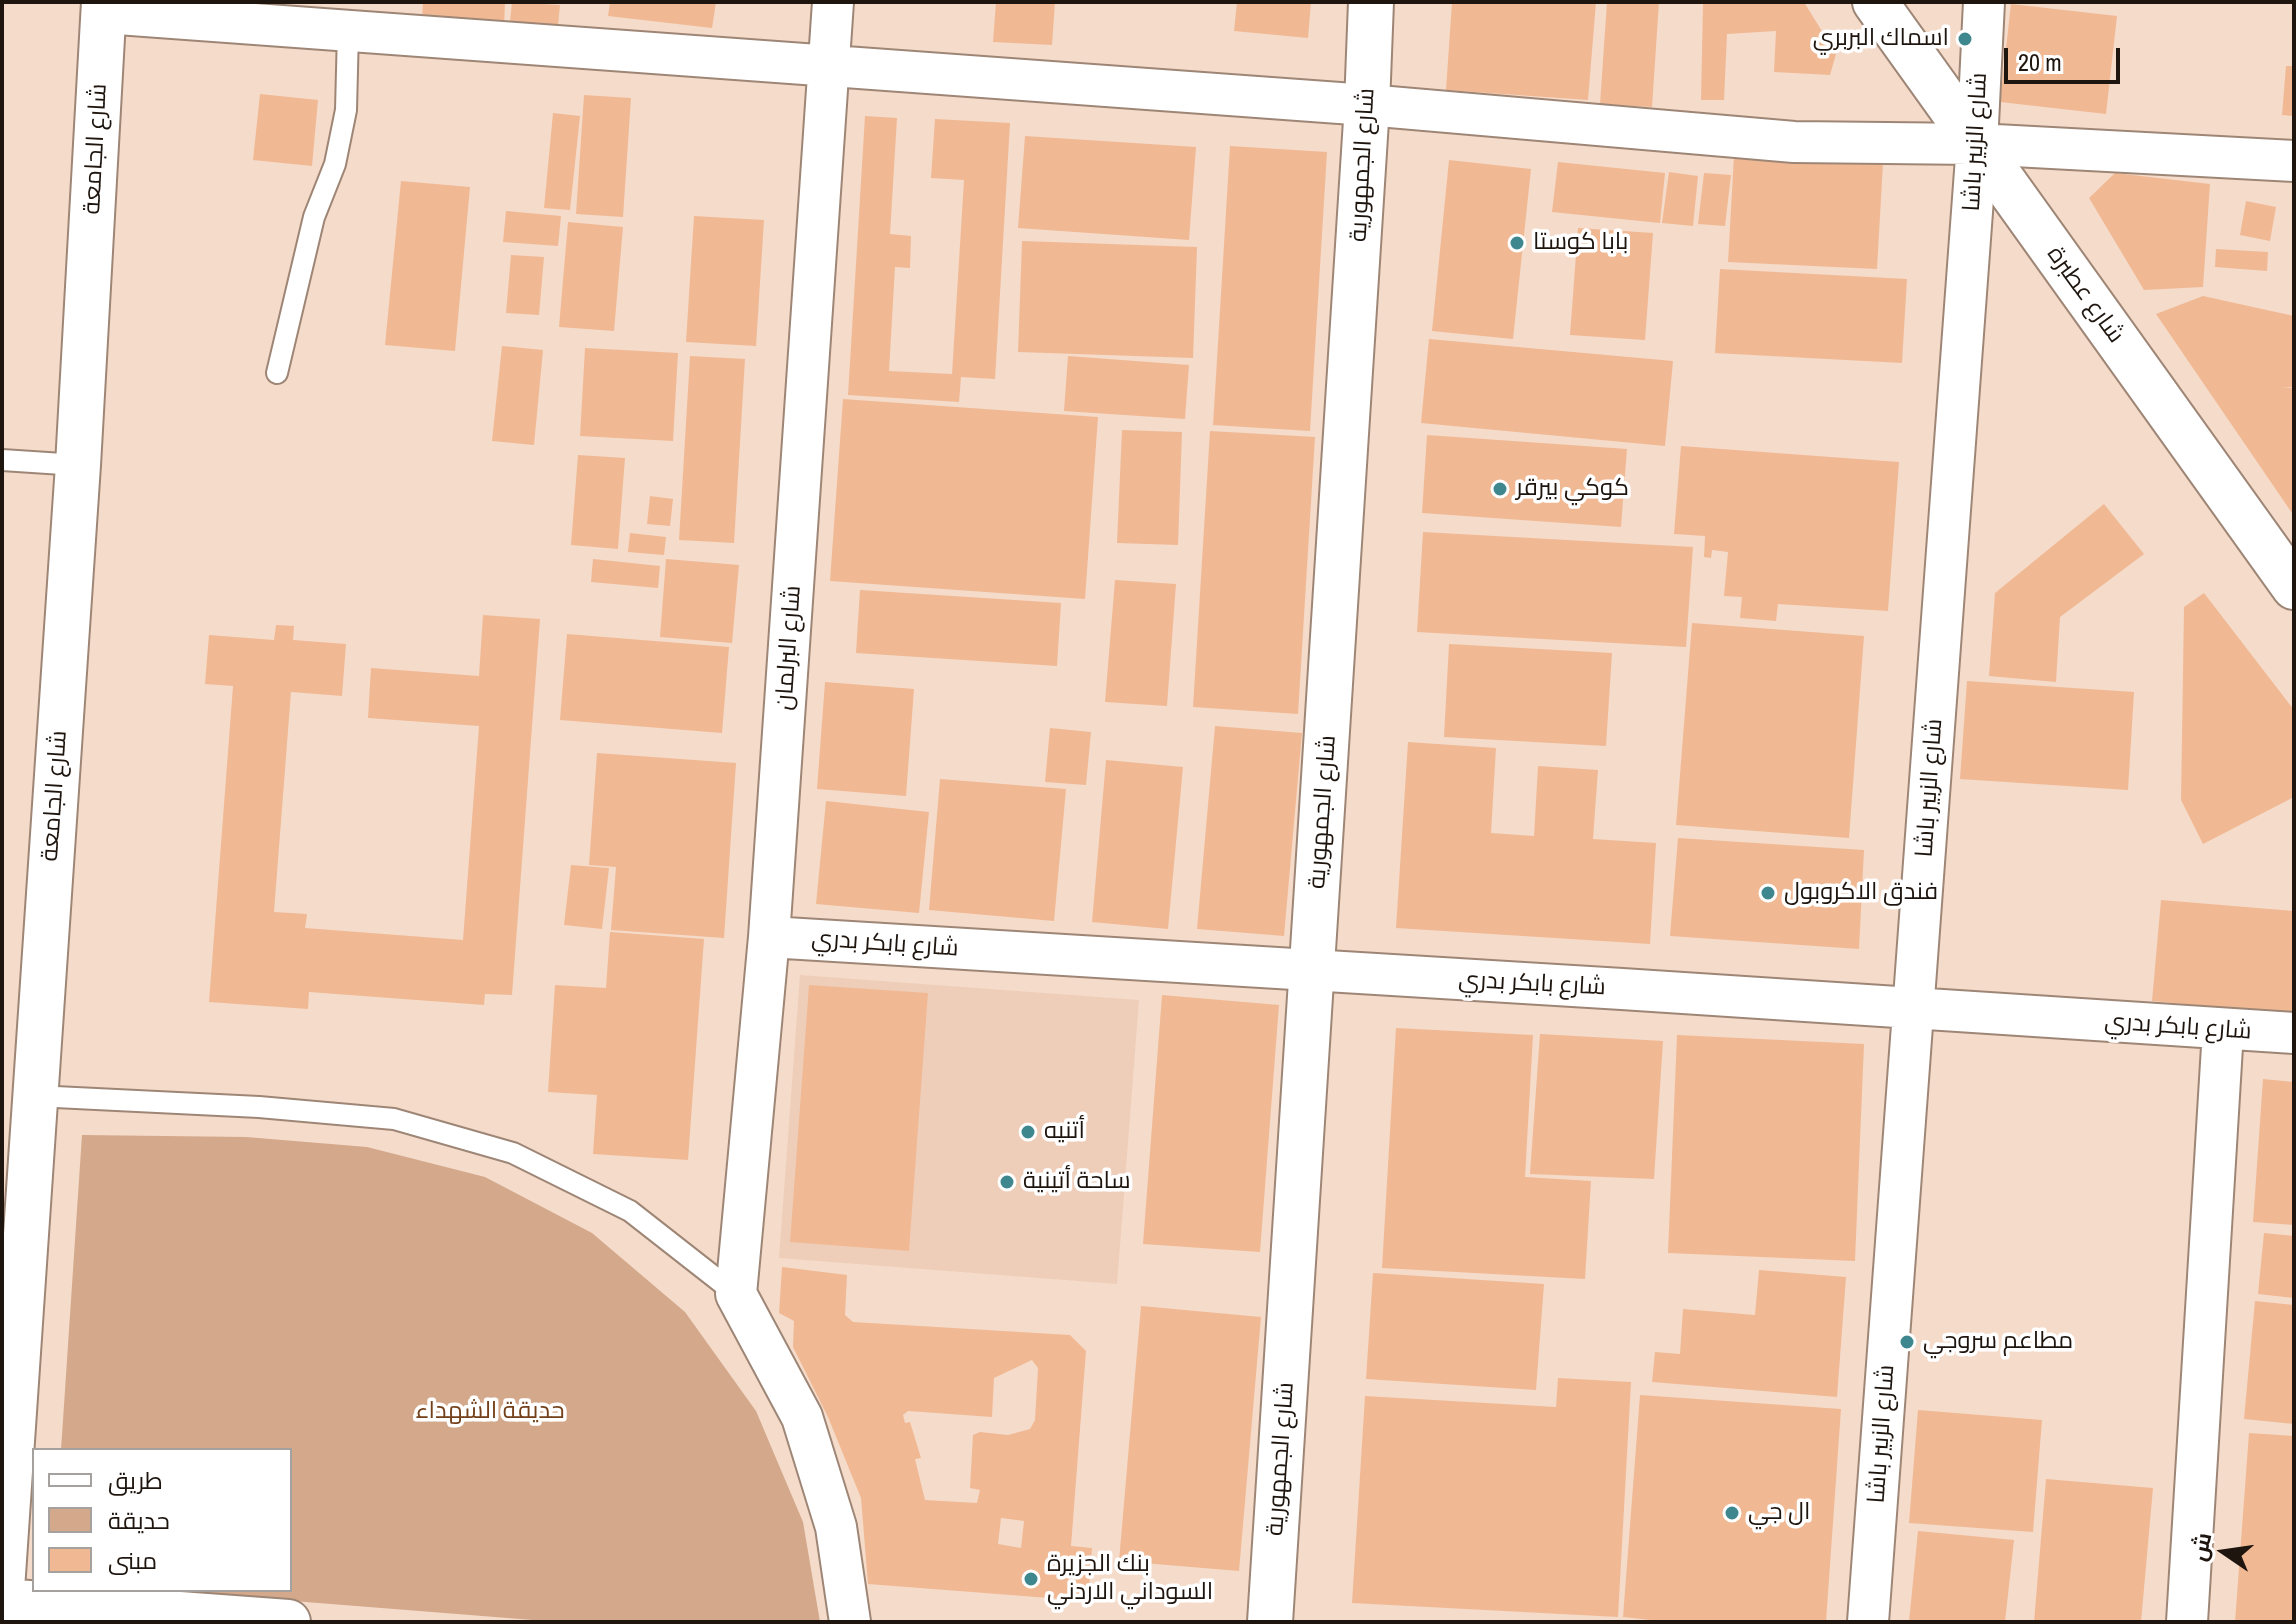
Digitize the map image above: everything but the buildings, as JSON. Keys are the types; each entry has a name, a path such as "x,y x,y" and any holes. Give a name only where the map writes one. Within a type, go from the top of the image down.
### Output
{"main road":[{"name":"شارع الجمهورية","path":"1270,1622 1367,105 1371,2"},
{"name":"شارع عطبرة","path":"1875,2 2294,587"},
{"name":"شارع الجامعة","path":"2,1589 8,1399 35,1096 78,465 104,8"},
{"path":"2,1601 288,1622"}],"street":[{"name":"شارع البرلمان","path":"736,1294 769,937 833,2"},
{"name":"شارع الزبير باشا","path":"1868,1622 1977,144 1984,2"},
{"path":"104,8 348,31 1367,105 1794,142 1977,144 2294,161"},
{"name":"شارع بابكر بدري","path":"769,937 2294,1033"},
{"path":"2187,1622 2223,1030"},
{"path":"736,1294 802,1417 836,1527 850,1622"}],"lane":[{"path":"277,373 314,217 335,164 346,110 348,31"},
{"path":"2,460 78,465"},
{"path":"35,1096 259,1107 394,1119 513,1153 630,1211 736,1294"}],"shaded area":[{"path":"800,975 1139,1000 1117,1284 779,1258"}],"green space":[{"name":"حديقة الشهداء","path":"82,1135 246,1137 367,1147 485,1177 592,1233 685,1312 756,1411 803,1522 820,1622 558,1622 180,1592 292,1592 292,1448 61,1448"}],"place":[{"name":"اسماك البربري","path":"1965,39"},
{"name":"بابا كوستا","path":"1517,243"},
{"name":"كوكي بيرقر","path":"1500,489"},
{"name":"فندق الاكروبول","path":"1768,893"},
{"name":"أتنيه","path":"1028,1132"},
{"name":"ساحة أتينية","path":"1007,1182"},
{"name":"مطاعم سروجي","path":"1907,1342"},
{"name":"ال جي","path":"1732,1513"},
{"name":"بنك الجزيرة السوداني الاردني","path":"1031,1579"}]}
